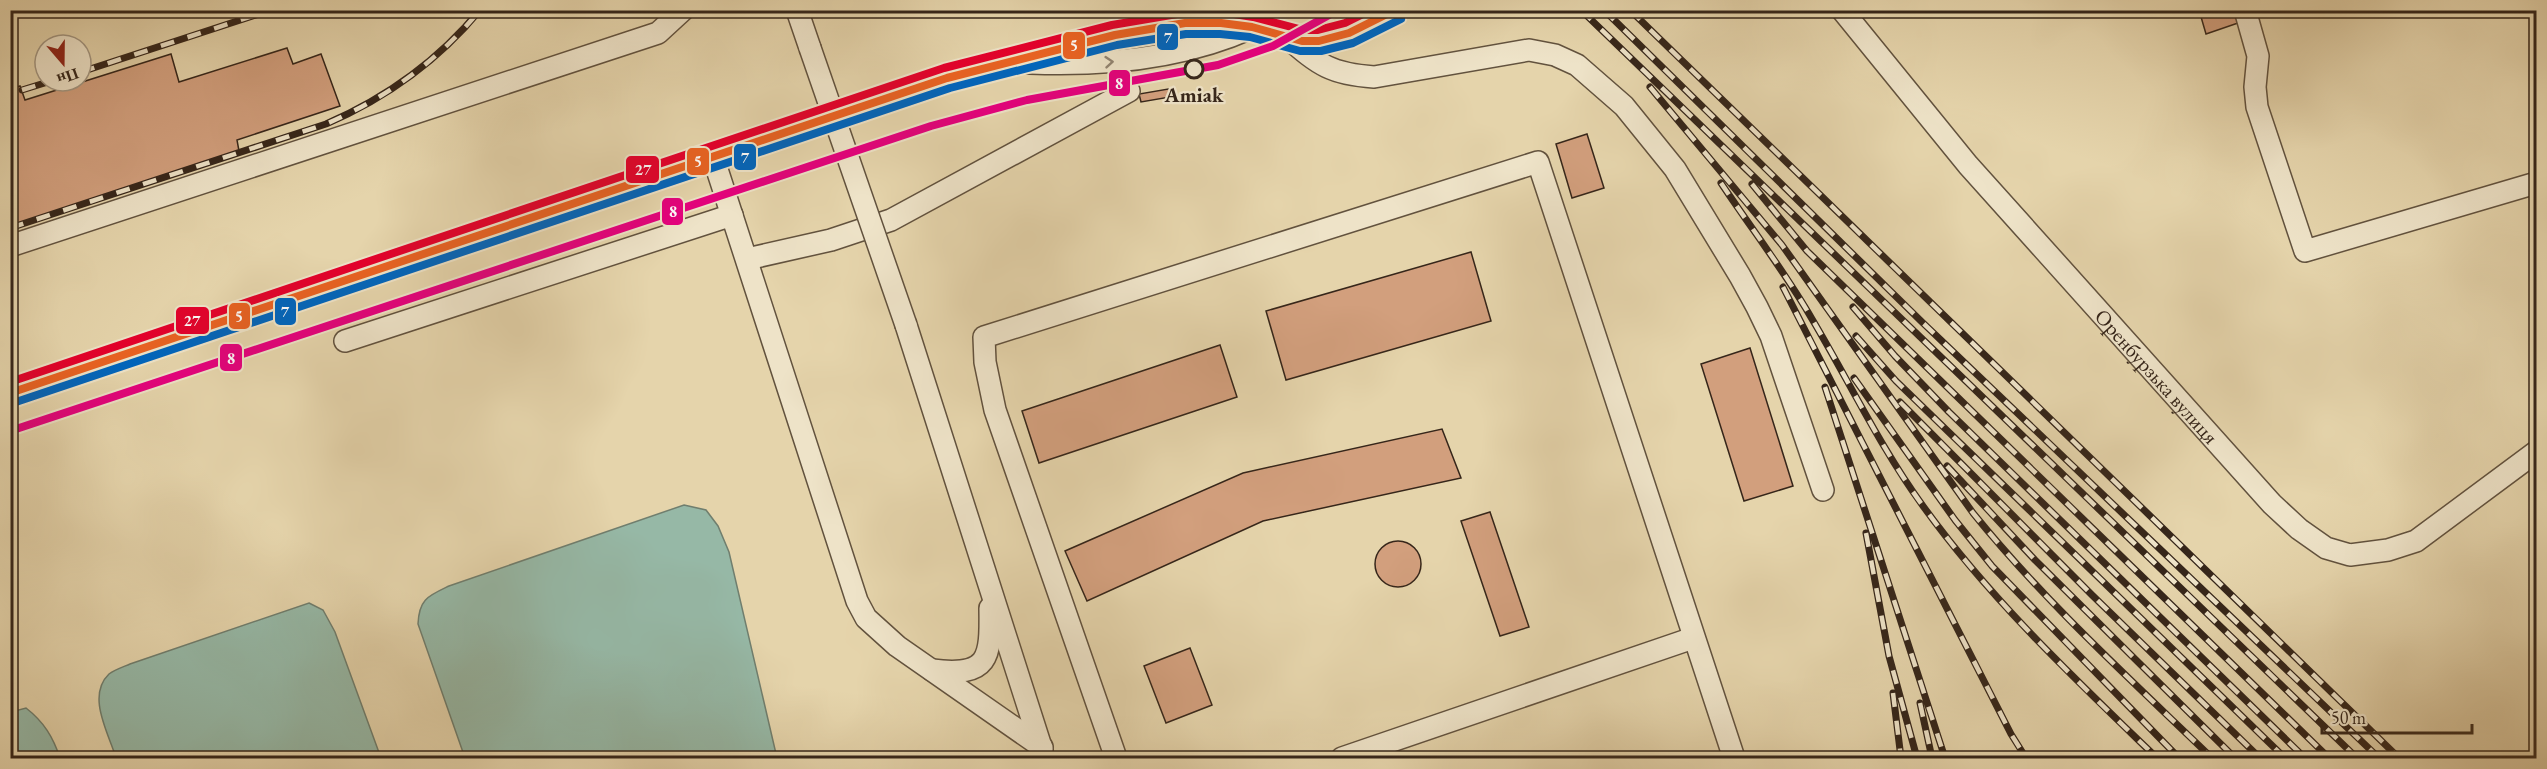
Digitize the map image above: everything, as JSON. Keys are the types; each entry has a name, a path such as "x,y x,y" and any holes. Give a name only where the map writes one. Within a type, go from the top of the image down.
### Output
{"street":[{"path":"10,246 658,33 683,10"},
{"path":"797,10 906,325 1043,753"},
{"path":"1288,38 1302,41 1333,39 1396,10"},
{"name":"Оренбурзька вулиця","path":"1842,10 1968,165 2272,504 2299,529 2326,548 2350,555 2388,550 2416,541 2536,452"},
{"path":"2245,10 2258,56 2255,87 2257,107 2305,251 2536,183"},
{"path":"10,393 947,78 1115,35 1222,17 1257,19 1288,38 1316,62 1350,76 1374,77 1505,52 1529,50 1555,55 1577,65 1624,106 1675,169 1740,276 1771,336 1823,490"},
{"path":"1009,61 1105,63 1137,59 1223,40 1257,19"},
{"path":"747,259 831,240 891,220 1129,91"},
{"path":"713,157 857,601 866,618 878,631 1043,753"},
{"path":"1116,759 995,410 985,362 984,337 1538,162 1734,759"},
{"path":"345,341 732,214"},
{"path":"931,670 958,673 970,670 983,660 989,651 991,639 990,587"},
{"path":"1342,759 1693,638"}],"shaded area":[{"path":"684,505 706,510 718,526 729,552 777,758 465,758 418,624 420,609 426,599 449,586"},
{"path":"309,603 323,610 335,632 381,758 116,758 99,704 102,683 109,674 130,664"},
{"path":"26,708 47,730 60,758 11,758 11,712"}],"building":[{"path":"2199,10 2234,10 2238,23 2206,34"},
{"path":"287,48 293,64 321,54 340,106 237,140 239,151 10,226 10,89 20,86 25,100 47,93 93,93 93,79 171,54 179,82"},
{"path":"1174,88 1176,96 1141,102 1139,94"},
{"path":"1587,134 1604,188 1572,198 1556,144"},
{"path":"1471,252 1491,321 1286,380 1266,311"},
{"path":"1220,345 1237,397 1039,463 1022,411"},
{"path":"1750,348 1793,486 1744,501 1701,364"},
{"path":"1442,429 1461,478 1263,521 1087,601 1065,551 1243,473"},
{"path":"1490,512 1529,627 1500,636 1461,521"},
{"path":"1398,541 1407,542 1415,547 1420,555 1420,573 1415,581 1407,586 1398,587 1389,586 1381,581 1376,573 1375,564 1376,555 1381,547 1389,542"},
{"path":"1190,648 1212,705 1166,723 1144,666"}],"railway":[{"path":"93,68 271,10"},
{"path":"10,228 326,124 348,114 390,90 429,62 480,10"},
{"path":"1581,10 2357,758"},
{"path":"1604,10 1923,323 2379,758"},
{"path":"1630,10 2399,758"},
{"path":"22,90 33,87"},
{"path":"1650,87 1782,245 1973,513 2059,609 2212,758"},
{"path":"1721,183 1802,302 1865,414 1907,484 1923,506 1976,574 2005,606 2157,758"},
{"path":"1752,184 1807,251 2329,758"},
{"path":"1783,287 2011,734 2026,758"},
{"path":"1853,307 1895,356 1949,412 2305,758"},
{"path":"1856,336 1896,381 2285,758"},
{"path":"1854,378 1955,520 1992,566 2179,758"},
{"path":"1825,387 1945,758"},
{"path":"1900,402 2092,595 2260,758"},
{"path":"1947,466 2035,560 2235,758"},
{"path":"1866,533 1889,656 1917,758"},
{"path":"1893,693 1901,758"},
{"path":"1920,703 1932,758"}],"transit line":[{"name":"8","path":"10,431 931,126 1027,100 1218,65 1273,46 1338,10"},
{"name":"27","path":"10,382 944,68 1112,25 1183,13 1221,12 1253,17 1303,30 1318,30 1345,23 1371,10"},
{"name":"5","path":"10,393 947,78 1115,35 1185,23 1221,23 1252,27 1302,41 1319,41 1349,33 1395,10"},
{"name":"7","path":"13,403 950,88 1117,45 1186,34 1250,37 1300,51 1321,51 1353,43 1401,19"}],"place":[{"name":"Amiak","path":"1194,69"}]}
